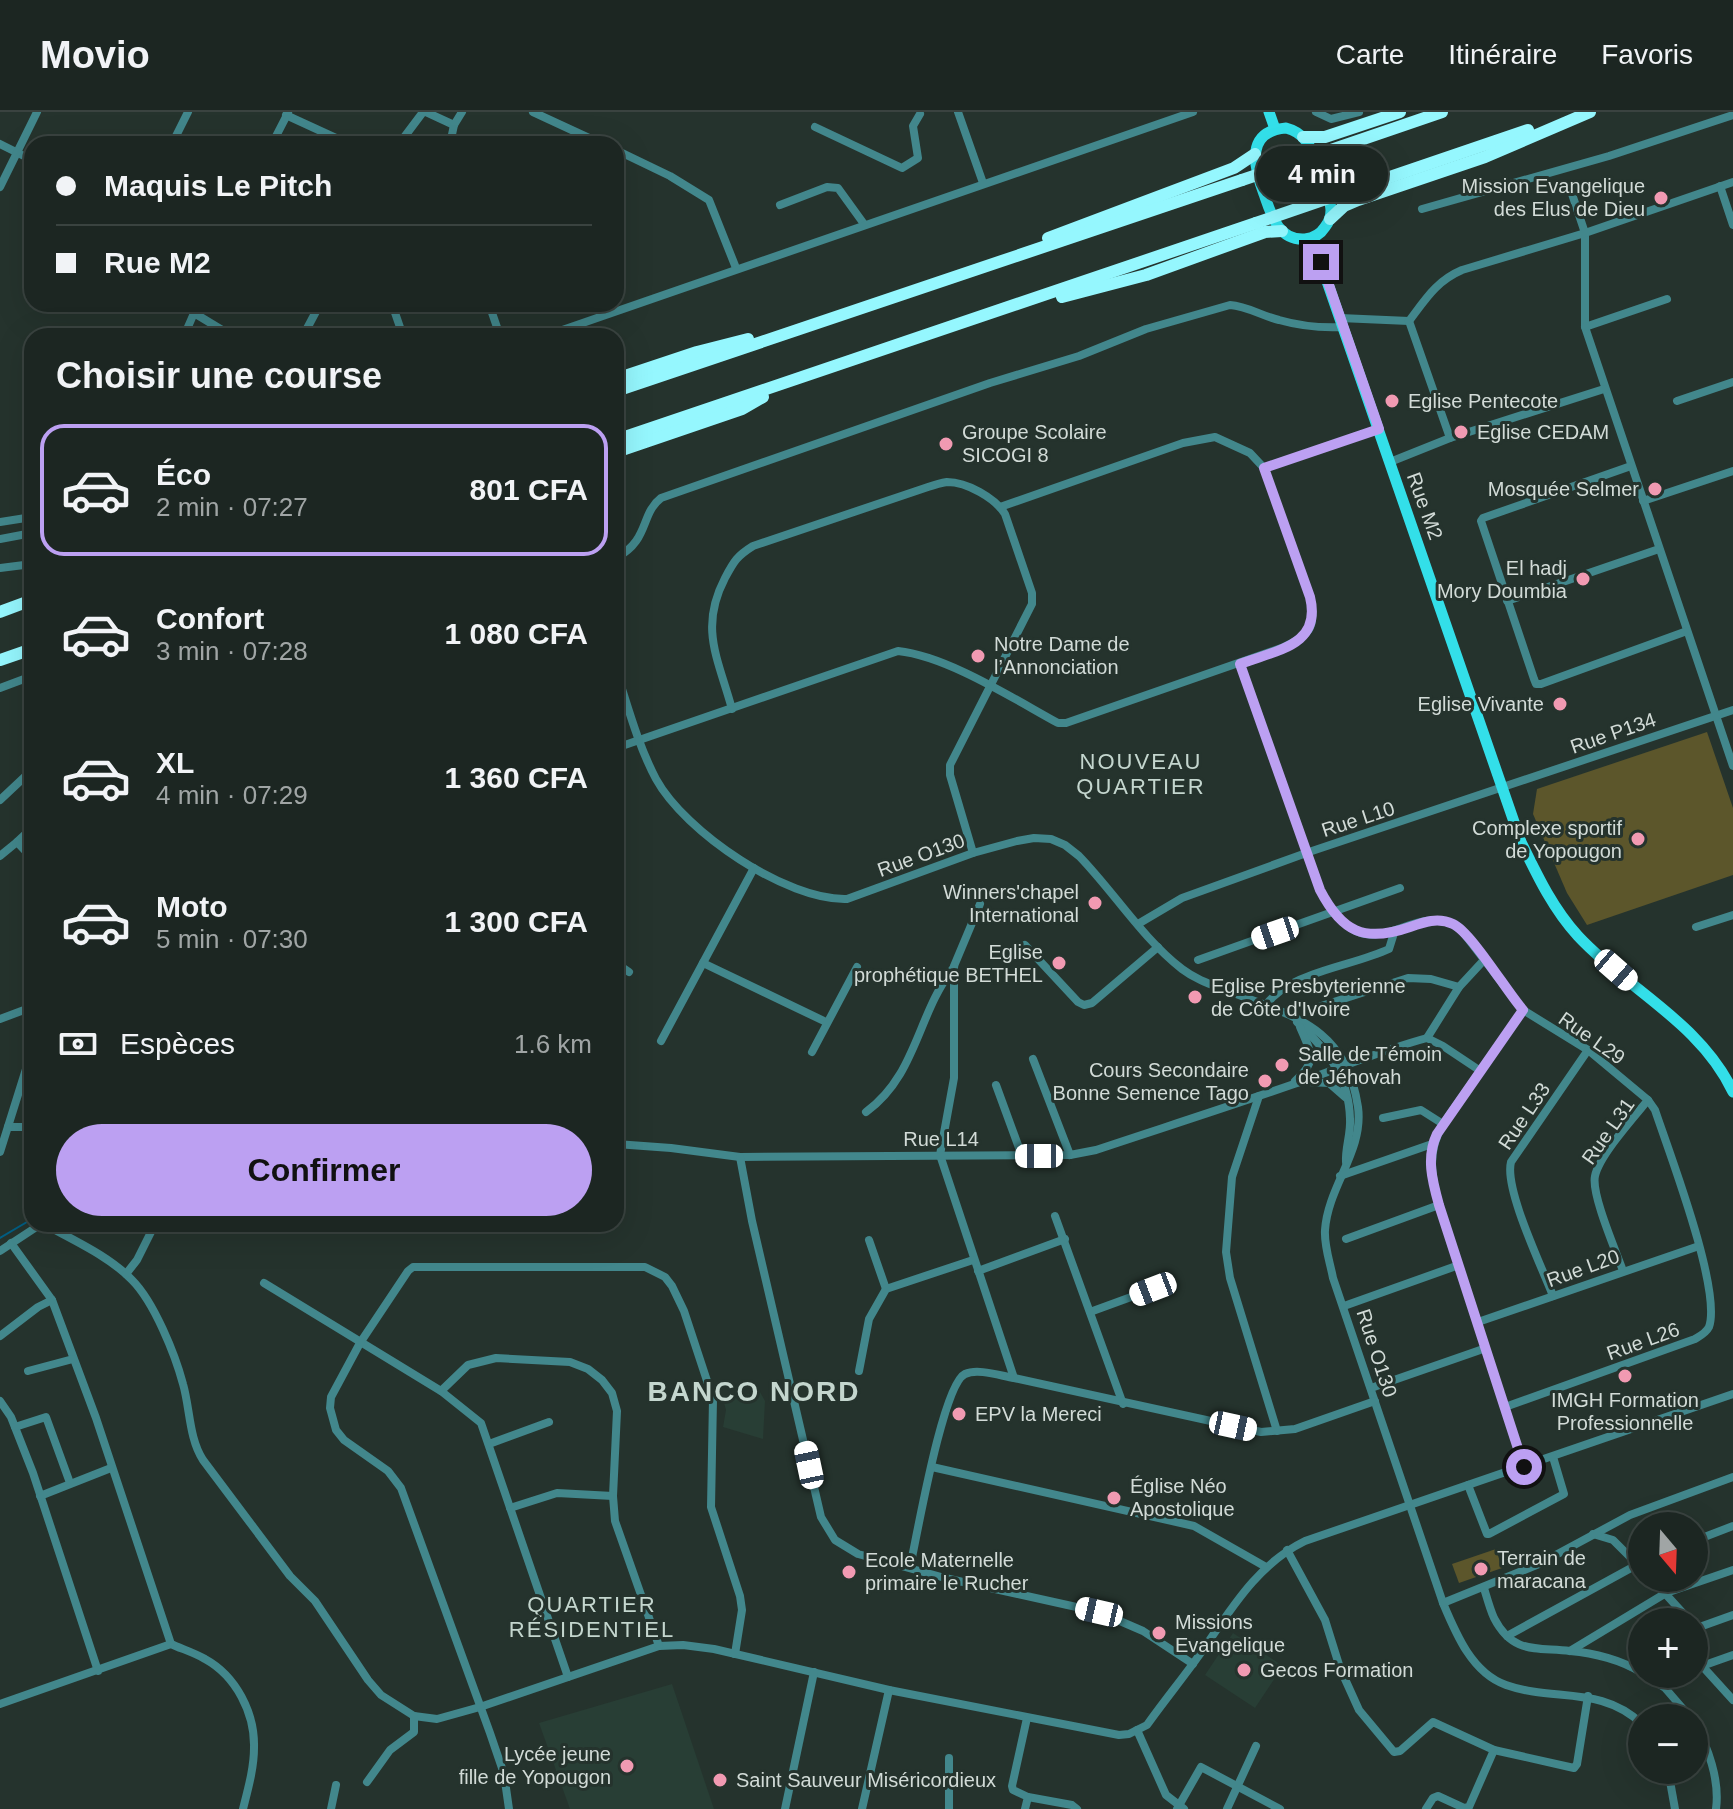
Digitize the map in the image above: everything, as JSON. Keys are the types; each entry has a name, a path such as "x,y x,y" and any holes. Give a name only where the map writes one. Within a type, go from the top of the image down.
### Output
{"highway":[{"path":"1303,137 1325,137 1400,112"},
{"path":"624,388 1442,112"},
{"path":"624,437 1582,112"},
{"path":"1330,219 1344,206 1358,200 1485,157 1590,112"},
{"path":"960,274 1106,214 1234,168 1255,154"},
{"path":"974,321 1146,275 1265,232 1282,231"},
{"path":"624,376 697,352 805,326"},
{"path":"624,449 742,409 787,383"},
{"path":"0,612 24,603"},
{"path":"0,660 24,652"}],"main road":[{"path":"1269,112 1275,129"},
{"path":"1275,129 1293,129 1303,137 1309,144 1329,202 1330,219 1320,234 1299,239 1282,231 1274,222 1256,172 1255,154 1259,141 1275,129"},
{"name":"Rue M2","path":"1312,238 1521,842 1563,919 1592,950 1694,1036 1722,1071 1733,1092"}],"street":[{"path":"25,136 37,112"},
{"path":"176,136 188,112"},
{"path":"405,136 424,112 454,125"},
{"path":"452,136 462,112"},
{"path":"533,112 585,136"},
{"path":"958,112 983,183"},
{"path":"624,304 1193,112"},
{"path":"1316,112 1331,119 1359,112"},
{"path":"815,127 902,168 918,158 913,126 921,113"},
{"path":"276,136 287,114 332,136"},
{"path":"1422,209 1609,156 1733,115"},
{"path":"0,187 24,138"},
{"path":"0,144 24,156"},
{"path":"624,155 670,176 709,200 736,268"},
{"path":"1409,321 1445,277 1733,182"},
{"path":"1720,186 1733,225"},
{"path":"780,205 827,187 838,188 864,224"},
{"path":"1570,188 1585,233 1585,327 1733,766"},
{"path":"1585,327 1667,299"},
{"path":"624,552 640,540 655,503 661,498 990,383 1079,356 1146,329 1230,305 1240,305 1278,320 1304,325 1409,321"},
{"path":"201,312 222,328"},
{"path":"563,328 600,312"},
{"path":"1409,321 1450,438"},
{"path":"1677,401 1733,382"},
{"path":"1390,462 1450,438 1604,389"},
{"path":"1264,468 1379,429"},
{"path":"624,745 898,651 919,653 1058,723 1066,723 1240,664 1301,639 1312,626 1310,597 1264,468 1250,453 1215,437 1202,437 1000,507"},
{"path":"1631,466 1483,518 1481,521 1507,601 1536,684 1687,631"},
{"path":"1643,501 1733,471"},
{"path":"732,709 710,628 712,608 737,556 753,546 946,482 975,489 1000,507 1032,593 1032,604 950,765 950,775 973,853"},
{"path":"0,522 24,518"},
{"path":"0,539 24,534"},
{"path":"1507,601 1659,549"},
{"path":"0,568 24,565"},
{"path":"1240,664 1320,890 1332,912"},
{"path":"0,688 24,679"},
{"name":"Rue O130","path":"624,695 638,740 658,782 711,840 754,868 808,894 828,900 847,899 973,853 1034,838 1051,839 1065,845 1095,873 1158,947 1194,977 1290,1016 1324,1036 1342,1066 1359,1118 1352,1154 1340,1176 1328,1216 1326,1242 1333,1278 1443,1603 1459,1640 1480,1668 1504,1685 1588,1696 1628,1713"},
{"name":"Rue P134","path":"1502,787 1733,710"},
{"path":"0,800 24,778"},
{"name":"Rue L10","path":"1138,924 1182,898 1502,787"},
{"path":"0,856 24,835"},
{"path":"17,842 24,849"},
{"path":"661,1041 754,868"},
{"path":"1198,960 1400,888"},
{"path":"866,1112 887,1095 904,1071 941,983 954,966 980,904"},
{"name":"Rue L29","path":"1332,912 1340,921 1362,933 1394,933 1424,922 1451,923 1469,938 1523,1010 1588,1050 1648,1100 1655,1110 1699,1246"},
{"path":"1696,927 1733,915"},
{"path":"1265,1006 1272,995 1288,984 1389,949 1394,933"},
{"path":"1025,945 1084,1005 1092,1003 1158,947"},
{"path":"1479,1070 1427,1038 1459,987 1484,960"},
{"path":"703,963 826,1022"},
{"path":"954,966 954,1078 940,1155 1014,1378"},
{"path":"812,1052 857,967"},
{"path":"624,969 629,972"},
{"path":"1312,1009 1408,978 1431,979 1459,987"},
{"path":"0,1019 24,1010"},
{"path":"1523,1010 1443,1124 1432,1144 1431,1175 1524,1467"},
{"name":"Rue O130","path":"1290,1016 1342,1066 1350,1133 1346,1163"},
{"path":"1284,1087 1303,1074 1310,1063 1309,1047 1299,1024"},
{"name":"Rue L14","path":"624,1145 740,1157 1070,1155 1096,1150 1427,1038"},
{"name":"Rue L33","path":"1553,1296 1509,1171 1511,1162 1588,1050"},
{"path":"1033,1059 1070,1155"},
{"path":"0,1152 24,1076"},
{"path":"1299,1082 1329,1083 1348,1100"},
{"path":"996,1085 1022,1156"},
{"path":"1259,1096 1232,1177 1226,1252 1230,1278 1277,1431"},
{"name":"Rue L31","path":"1623,1271 1594,1180 1618,1137 1648,1100"},
{"path":"1383,1118 1421,1110 1443,1124"},
{"path":"8,1127 24,1127"},
{"path":"1340,1176 1432,1144"},
{"path":"740,1157 821,1517 835,1540 858,1554 945,1578 1099,1612 1143,1631 1193,1664"},
{"path":"1346,1239 1439,1205"},
{"path":"1055,1216 1123,1404"},
{"path":"0,1251 30,1232"},
{"path":"56,1232 126,1274 140,1289 176,1362 199,1455 290,1576 315,1601 381,1695 414,1716 437,1719 659,1646 683,1645 889,1690 1119,1735 1147,1725 1244,1592 1266,1567 1287,1550 1305,1541 1733,1394"},
{"path":"126,1274 151,1232"},
{"path":"978,1271 1065,1239"},
{"path":"869,1240 886,1289"},
{"path":"11,1243 52,1300 171,1644"},
{"name":"Rue L20","path":"1478,1322 1699,1246"},
{"name":"Rue L26","path":"1505,1407 1705,1333 1709,1326 1709,1294 1699,1246"},
{"path":"859,1371 869,1319 886,1289 973,1260"},
{"path":"509,1809 504,1774 401,1488 388,1471 344,1440 332,1419 331,1397 360,1343 408,1271 420,1265 645,1267 665,1277 684,1311 713,1399 711,1499 742,1610 735,1654"},
{"path":"1344,1306 1459,1265"},
{"path":"264,1283 441,1391 481,1423 568,1677"},
{"path":"1090,1312 1153,1289"},
{"path":"0,1336 52,1300"},
{"path":"1371,1388 1486,1348"},
{"path":"441,1391 468,1365 496,1358 570,1362 588,1369 602,1380 612,1393 617,1411 613,1496 617,1529 659,1646"},
{"path":"28,1371 73,1359"},
{"path":"910,1567 943,1413 958,1379 973,1372 1014,1378 1261,1432 1295,1429 1375,1401"},
{"path":"0,1401 6,1406 15,1427 98,1671"},
{"path":"15,1427 46,1417 70,1483"},
{"path":"489,1444 549,1422"},
{"path":"1468,1485 1489,1534 1564,1494 1553,1457"},
{"path":"932,1467 1194,1526 1266,1567"},
{"path":"40,1496 111,1468"},
{"path":"1443,1603 1539,1564 1630,1515 1733,1477"},
{"path":"510,1508 557,1493 613,1496"},
{"path":"1708,1536 1733,1526"},
{"path":"1592,1534 1613,1540 1628,1554"},
{"path":"1287,1550 1325,1620 1340,1668 1359,1710 1394,1752 1400,1751 1433,1722 1494,1750 1576,1767 1588,1696"},
{"path":"1570,1651 1666,1593 1733,1570"},
{"path":"1507,1636 1628,1571"},
{"path":"1484,1588 1494,1619 1507,1636 1535,1651 1570,1651 1628,1666"},
{"path":"1666,1593 1679,1608"},
{"path":"1708,1622 1733,1615"},
{"path":"0,1704 171,1644 207,1660 234,1684 242,1698 254,1746 243,1809"},
{"path":"1708,1664 1733,1655"},
{"path":"785,1809 814,1672"},
{"path":"1708,1673 1733,1700"},
{"path":"1665,1688 1678,1704"},
{"path":"862,1809 889,1690"},
{"path":"367,1782 390,1750 414,1732 414,1716"},
{"path":"1027,1718 1013,1790 1028,1797 1072,1805 1077,1809"},
{"path":"1137,1730 1166,1795 1180,1808 1201,1767 1280,1809"},
{"path":"1227,1809 1256,1746"},
{"path":"1426,1809 1438,1796 1464,1808 1469,1807 1494,1750"},
{"path":"1708,1752 1717,1792 1716,1809"},
{"path":"949,1758 949,1809"},
{"path":"1671,1784 1675,1809"},
{"path":"331,1809 336,1785"},
{"path":"1025,1809 1028,1797"}],"shaded area":[{"name":"Complexe sportif de Yopougon","path":"1707,732 1733,808 1733,875 1587,925 1567,893 1533,814 1537,789"},
{"path":"760,1392 765,1401 763,1439 723,1427 726,1410 723,1399"},
{"path":"1496,1549 1502,1568 1459,1583 1452,1564"},
{"name":"Gecos Formation","path":"1233,1633 1283,1666 1255,1708 1205,1675"},
{"name":"Lycée jeune fille de Yopougon","path":"672,1684 714,1809 570,1809 539,1723"}],"waterway":[{"path":"0,1238 24,1224"}],"place":[{"name":"Mission Evangelique des Elus de Dieu","path":"1661,198"},
{"name":"Eglise Pentecote","path":"1392,401"},
{"name":"Eglise CEDAM","path":"1461,432"},
{"name":"Groupe Scolaire SICOGI 8","path":"946,444"},
{"name":"Mosquée Selmer","path":"1655,489"},
{"name":"El hadj Mory Doumbia","path":"1583,579"},
{"name":"Notre Dame de l’Annonciation","path":"978,656"},
{"name":"Eglise Vivante","path":"1560,704"},
{"name":"Complexe sportif de Yopougon","path":"1638,839"},
{"name":"Winners'chapel International","path":"1095,903"},
{"name":"Eglise prophétique BETHEL","path":"1059,963"},
{"name":"Eglise Presbyterienne de Côte d'Ivoire","path":"1195,997"},
{"name":"Salle de Témoin de Jéhovah","path":"1282,1065"},
{"name":"Cours Secondaire Bonne Semence Tago","path":"1265,1081"},
{"name":"IMGH Formation Professionnelle","path":"1625,1376"},
{"name":"EPV la Mereci","path":"959,1414"},
{"name":"Église Néo Apostolique","path":"1114,1498"},
{"name":"Terrain de maracana","path":"1481,1569"},
{"name":"Ecole Maternelle primaire le Rucher","path":"849,1572"},
{"name":"Missions Evangelique","path":"1159,1633"},
{"name":"Gecos Formation","path":"1244,1670"},
{"name":"Lycée jeune fille de Yopougon","path":"627,1766"},
{"name":"Saint Sauveur Miséricordieux","path":"720,1780"}],"district":[{"name":"NOUVEAU QUARTIER","path":"1141,774"},
{"name":"BANCO NORD","path":"754,1391"},
{"name":"QUARTIER RÉSIDENTIEL","path":"592,1616"}],"route":[{"path":"1321,262 1379,429 1264,468 1310,597 1312,626 1301,639 1240,664 1320,890 1332,912 1351,928 1372,935 1394,933 1433,920 1459,927 1523,1010 1437,1134 1432,1144 1431,1175 1524,1467"}]}
